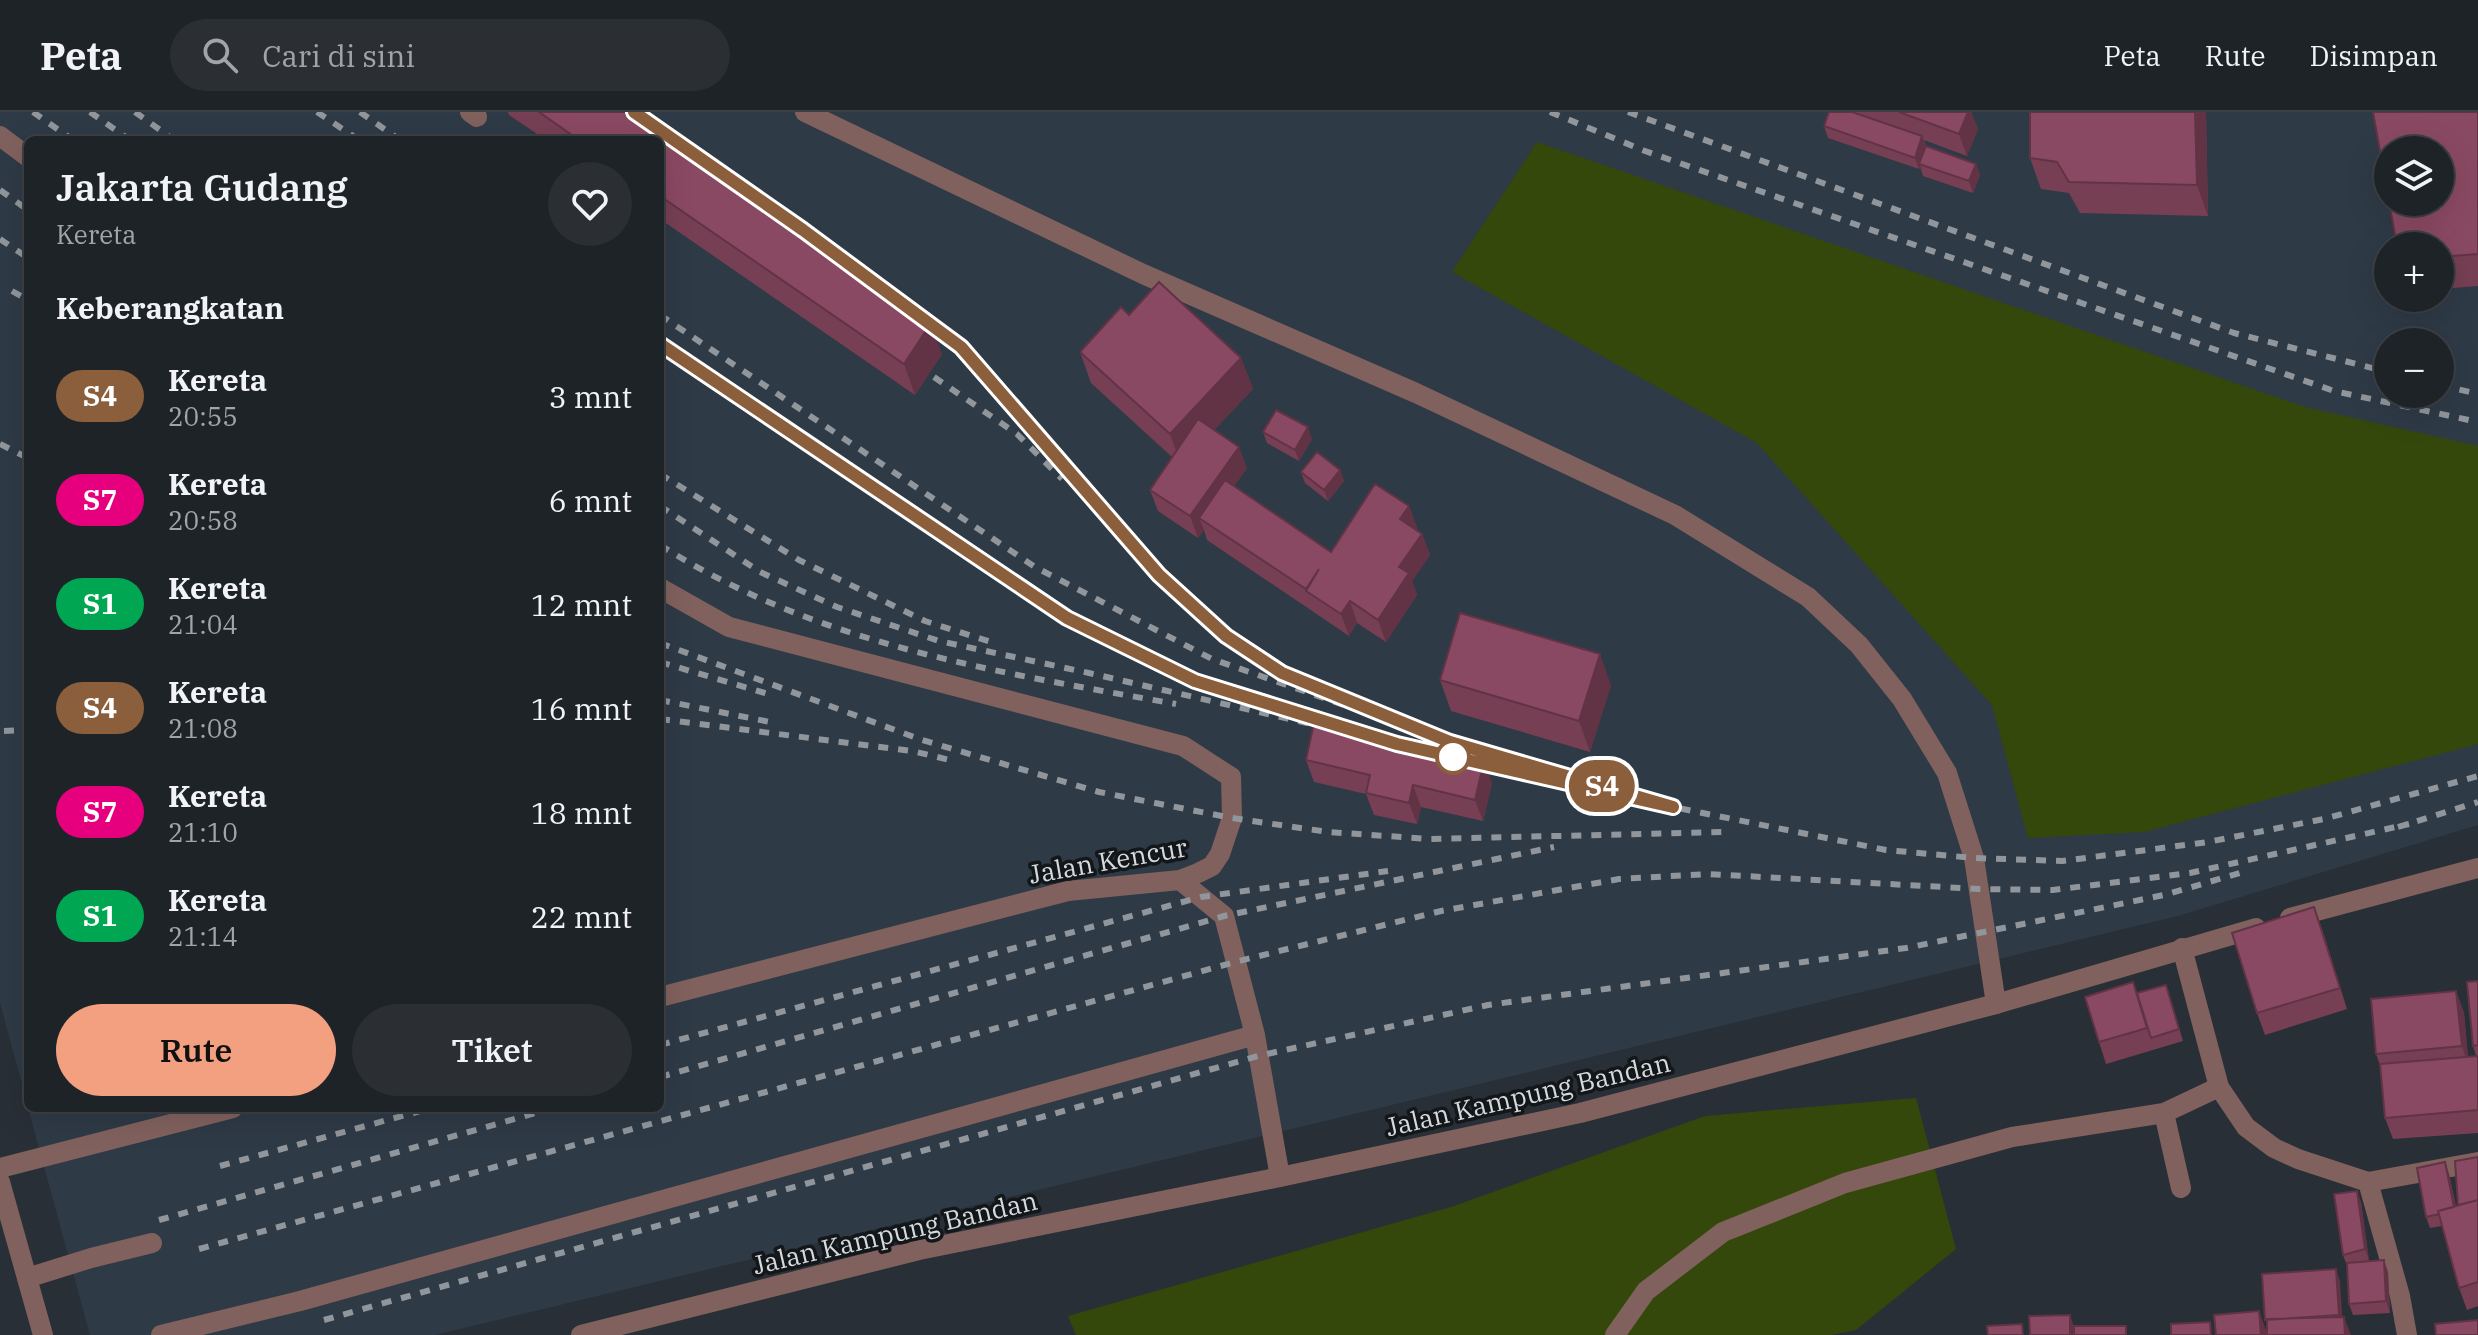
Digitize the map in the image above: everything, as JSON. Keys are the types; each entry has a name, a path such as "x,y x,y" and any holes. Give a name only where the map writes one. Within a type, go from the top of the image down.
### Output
{"street":[{"path":"805,112 1143,274 1416,393 1675,515 1808,597 1859,645 1893,688 1947,773 1974,858 1996,1004"},
{"path":"0,136 24,154"},
{"name":"Jalan Kencur","path":"664,590 729,627 1183,746 1231,777 1232,818 1220,854 1212,866 1180,880 1068,891 664,996"},
{"name":"Jalan Kampung Bandan","path":"581,1335 623,1330 919,1250 1580,1113 1996,1004 2182,948 2478,868"},
{"path":"1180,880 1224,916 1255,1035 1280,1177"},
{"path":"2182,948 2219,1087 2246,1127 2274,1148 2368,1182 2478,1162"},
{"path":"161,1335 316,1297 1255,1035"},
{"path":"1615,1335 1646,1291 1723,1232 1845,1183 2012,1137 2164,1113 2219,1087"},
{"path":"0,1168 217,1112"},
{"path":"2164,1113 2181,1188"},
{"path":"0,1182 43,1335"},
{"path":"2368,1182 2400,1296 2407,1335"},
{"path":"27,1278 152,1243"}],"shaded area":[{"path":"0,112 2478,112 2478,825 2178,916 435,1335 90,1335 29,1112 664,1112 664,136 24,136 24,1091 0,1003"}],"green space":[{"path":"1537,142 2305,407 2478,446 2478,744 2144,832 2028,838 1992,705 1757,443 1452,272"},
{"path":"1916,1098 1956,1249 1856,1330 1831,1335 1076,1335 1068,1316 1451,1207 1705,1116"}],"building":[{"path":"539,112 625,112 660,136 573,136"},
{"path":"1829,112 1852,112 1922,136 1915,158 1824,126"},
{"path":"1899,112 1968,112 1959,134"},
{"path":"2030,112 2195,112 2197,185 2069,182 2057,162 2030,158"},
{"path":"2373,112 2478,112 2478,254 2454,256 2454,232 2394,232 2392,216 2454,216 2454,136 2377,136"},
{"path":"664,139 931,323 904,364 664,199"},
{"path":"1926,146 1976,164 1969,181 1919,164"},
{"path":"1159,282 1241,358 1170,434 1080,352 1121,307 1129,315"},
{"path":"1276,410 1308,427 1295,450 1263,432"},
{"path":"1198,419 1239,447 1190,516 1150,490"},
{"path":"1317,452 1340,470 1324,490 1301,472"},
{"path":"1225,480 1331,552 1375,484 1409,506 1400,519 1422,534 1399,567 1409,573 1378,620 1350,601 1341,614 1306,591 1319,569 1306,589 1199,518"},
{"path":"1460,613 1600,654 1579,721 1440,680"},
{"path":"1314,723 1484,761 1475,800 1413,785 1409,803 1366,793 1370,775 1306,760"},
{"path":"2314,907 2340,988 2257,1013 2232,933"},
{"path":"2478,981 2478,1045 2473,1046 2467,982"},
{"path":"2133,982 2147,1028 2099,1042 2085,997"},
{"path":"2166,985 2179,1029 2151,1038 2137,993"},
{"path":"2456,991 2462,1046 2376,1054 2371,999"},
{"path":"2478,1056 2478,1110 2385,1118 2380,1064"},
{"path":"2478,1157 2478,1200 2458,1205 2455,1161"},
{"path":"2445,1162 2454,1207 2426,1217 2417,1168"},
{"path":"2357,1191 2365,1249 2343,1255 2334,1194"},
{"path":"2478,1200 2478,1282 2459,1288 2438,1211"},
{"path":"2384,1260 2386,1301 2349,1304 2347,1263"},
{"path":"2336,1269 2339,1315 2265,1320 2262,1274"},
{"path":"2259,1311 2261,1335 2216,1335 2214,1315"},
{"path":"2070,1315 2070,1335 2030,1335 2029,1316"},
{"path":"2344,1317 2345,1335 2267,1335 2267,1319"},
{"path":"2478,1320 2478,1335 2436,1335 2435,1324"},
{"path":"2210,1322 2211,1335 2171,1335 2171,1324"},
{"path":"2022,1324 2023,1335 1988,1335 1987,1326"},
{"path":"2074,1326 2126,1326 2126,1335 2074,1335"}],"railway":[{"path":"33,112 67,136"},
{"path":"90,112 124,136"},
{"path":"135,112 168,136"},
{"path":"317,112 353,136"},
{"path":"360,112 394,136"},
{"path":"634,112 803,230 961,347 1159,575 1226,636 1282,673 1295,678"},
{"path":"1550,112 1645,151 2334,391 2478,422"},
{"path":"1628,112 2234,333 2374,368"},
{"path":"0,190 24,207"},
{"path":"0,239 24,255"},
{"path":"12,291 24,298"},
{"path":"664,318 1035,567 1212,659 1450,742 1505,758"},
{"path":"664,347 1067,618 1195,681 1267,703"},
{"path":"934,377 1017,434 1062,479"},
{"path":"2454,388 2478,394"},
{"path":"0,444 24,456"},
{"path":"664,476 799,560 925,621 994,643"},
{"path":"664,509 760,572 837,607 939,641 1333,729"},
{"path":"664,547 720,579 782,608 845,631 975,666 1176,704"},
{"path":"664,644 922,740 1099,792 1232,818 1328,832 1430,839 1725,832"},
{"path":"664,663 775,696"},
{"path":"664,701 770,722"},
{"path":"664,720 912,751 954,761"},
{"path":"1324,721 1389,742"},
{"path":"4,731 24,730"},
{"path":"1466,760 1673,807 1886,850 1974,858 2062,861 2208,842 2324,819 2478,776"},
{"path":"2398,827 2478,802"},
{"path":"199,1249 1235,962 1441,911 1619,879 1708,874 1979,889 2053,890 2190,873 2409,824"},
{"path":"664,1076 1224,916 1554,847"},
{"path":"664,1044 1201,897 1388,871"},
{"path":"324,1320 1258,1056 1488,1005 1906,948 2164,895 2240,873"},
{"path":"220,1166 416,1112"},
{"path":"159,1220 539,1112"}],"train":[{"name":"S4","path":"634,112 803,230 961,347 1159,575 1226,636 1282,673 1450,742 1673,807 1397,744 1195,681 1067,618 664,347"}]}
